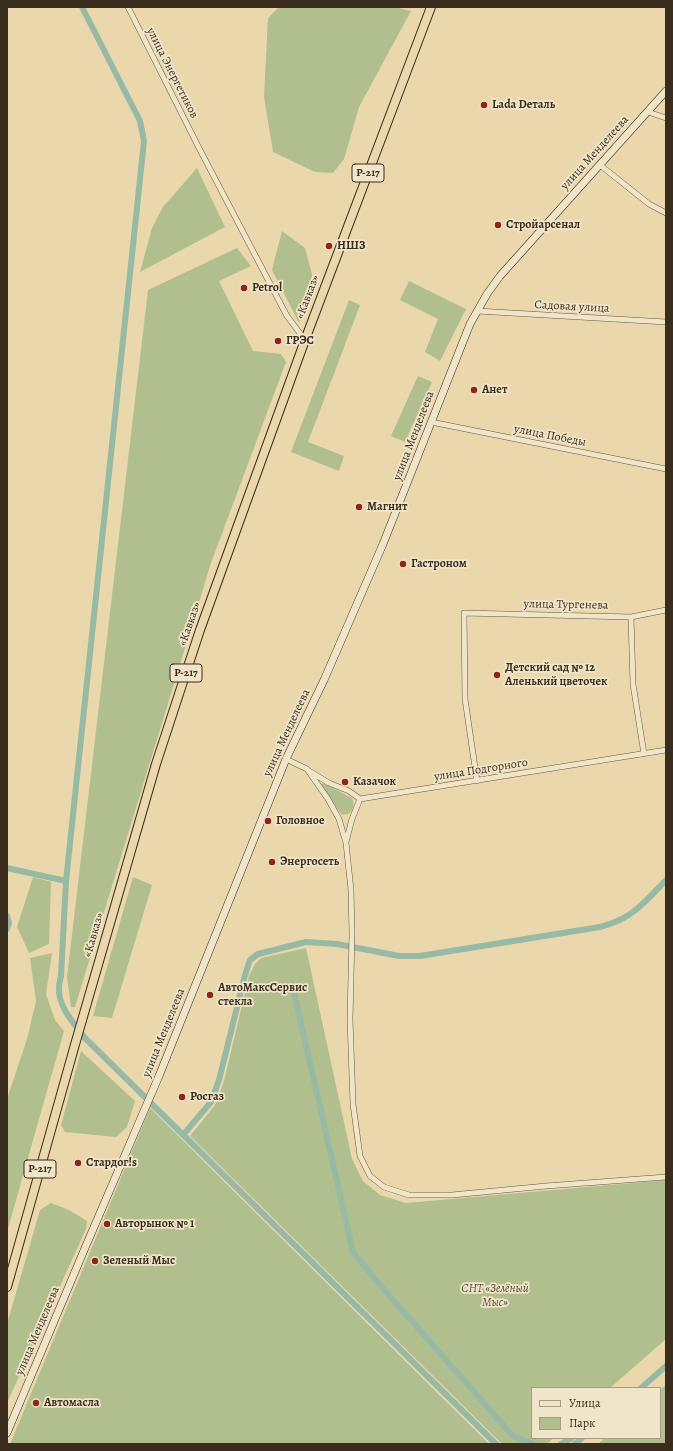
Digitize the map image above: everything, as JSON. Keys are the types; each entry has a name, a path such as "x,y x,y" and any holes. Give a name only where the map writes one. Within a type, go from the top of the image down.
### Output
{"highway":[{"name":"«Кавказ»","path":"7,1287 156,764 198,637 305,340 431,7"}],"main road":[{"name":"улица Менделеева","path":"7,1433 144,1113 286,758 324,680 381,548 470,324 500,276 666,91"}],"street":[{"name":"улица Энергетиков","path":"128,7 199,148 287,316 305,340"},
{"path":"648,112 666,118"},
{"path":"600,165 649,204 666,213"},
{"name":"Садовая улица","path":"477,311 666,322"},
{"name":"улица Победы","path":"431,422 666,469"},
{"name":"улица Тургенева","path":"476,781 465,699 464,613 631,617 666,610"},
{"path":"631,617 633,684 644,754"},
{"name":"улица Подгорного","path":"360,799 666,750"},
{"path":"286,758 329,783 349,791 360,799 352,819 346,843"},
{"path":"307,769 328,799 339,819 346,843 351,890 352,934 350,1019 352,1104 360,1156 370,1176 384,1187 409,1195 452,1196 546,1186 666,1176"}],"green space":[{"path":"279,7 395,7 411,11 359,107 344,159 333,173 315,172 273,152 264,97 268,18"},
{"path":"197,168 225,227 140,272 152,228 163,207"},
{"path":"282,231 305,248 314,282 299,323 272,270"},
{"path":"237,248 251,266 219,281 253,351 281,354 286,362 211,563 75,1007 71,1007 67,977 148,290"},
{"path":"409,281 466,309 440,361 425,352 438,319 400,300"},
{"path":"349,300 360,305 308,442 344,456 339,471 291,452"},
{"path":"418,376 432,382 405,442 391,436"},
{"path":"323,783 352,798 353,808 350,813 345,815 341,814 321,785"},
{"path":"33,877 51,882 49,944 29,953 17,927"},
{"path":"133,877 152,885 112,1018 93,1016"},
{"name":"СНТ «Зелёный Мыс»","path":"306,948 352,1159 363,1181 380,1195 406,1203 666,1180 666,1339 611,1387 531,1387 531,1439 553,1439 547,1444 502,1444 190,1136 215,1105 224,1081 249,976 255,964 261,958"},
{"path":"52,953 46,994 55,1020 64,1031 7,1232 7,1099 27,1039 36,1001 30,958"},
{"path":"81,1051 135,1101 127,1127 116,1137 65,1132 61,1125"},
{"path":"150,1108 489,1444 10,1444"},
{"path":"51,1203 69,1210 87,1221 86,1229 7,1403 7,1324 40,1210"},
{"path":"666,1385 666,1444 598,1444 604,1439 661,1439 661,1389"}],"waterway":[{"path":"82,7 140,121 144,141 66,881 61,976 59,986 61,1002 67,1014 84,1037 496,1444"},
{"path":"7,868 66,881"},
{"path":"183,1135 211,1102 219,1080 245,975 250,960 258,954 306,942 337,944 399,956 420,956 600,927 621,920 629,915 644,903 666,880"},
{"path":"7,916 9,923 7,929"},
{"path":"292,984 353,1252 374,1278 512,1435 533,1444"},
{"path":"642,1387 666,1366"},
{"path":"561,1444 570,1439"},
{"path":"575,1444 581,1439"}],"place":[{"name":"Lada Dеталь","path":"484,105"},
{"name":"Стройарсенал","path":"498,225"},
{"name":"НШЗ","path":"329,246"},
{"name":"Petrol","path":"244,288"},
{"name":"ГРЭС","path":"278,341"},
{"name":"Анет","path":"474,390"},
{"name":"Магнит","path":"359,507"},
{"name":"Гастроном","path":"403,564"},
{"name":"Детский сад № 12 Аленький цветочек","path":"497,675"},
{"name":"Казачок","path":"345,782"},
{"name":"Головное","path":"268,821"},
{"name":"Энергосеть","path":"272,862"},
{"name":"АвтоМаксСервис стекла","path":"210,995"},
{"name":"Росгаз","path":"182,1097"},
{"name":"Стардог!s","path":"78,1163"},
{"name":"Авторынок № 1","path":"107,1224"},
{"name":"Зеленый Мыс","path":"95,1261"},
{"name":"Автомасла","path":"36,1403"}]}
